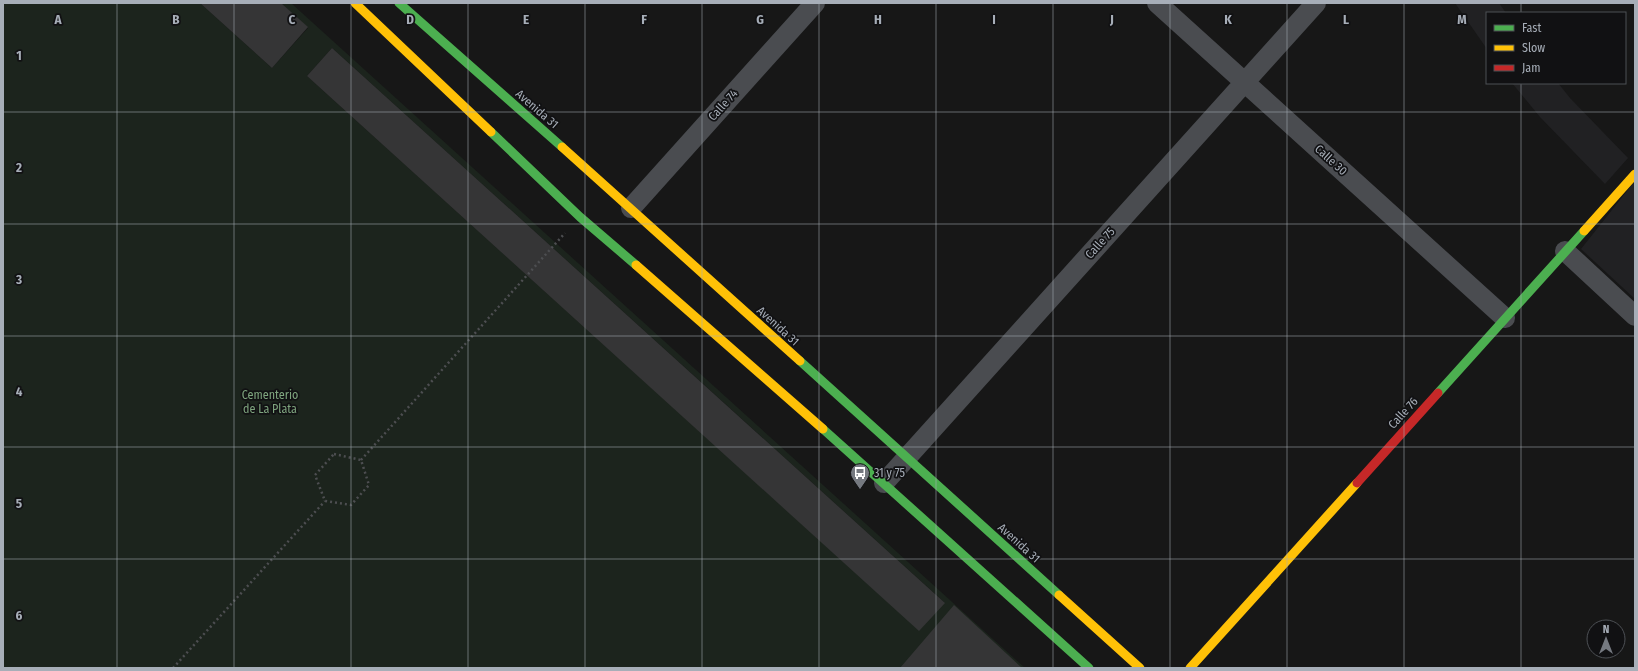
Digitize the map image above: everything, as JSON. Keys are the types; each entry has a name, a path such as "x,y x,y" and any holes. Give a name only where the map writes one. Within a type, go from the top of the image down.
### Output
{"main road":[{"path":"355,3 580,217 884,483 1089,668"},
{"name":"Avenida 31","path":"399,3 630,208 1140,668"},
{"name":"Calle 76","path":"1190,668 1635,174"}],"street":[{"name":"Calle 74","path":"630,208 815,3"},
{"name":"Calle 30","path":"1157,3 1505,318"},
{"name":"Calle 75","path":"884,483 1316,3"},
{"path":"1565,251 1635,316"}],"path":[{"path":"361,460 551,246 580,217"},
{"path":"325,501 315,475 334,454 361,460"},
{"path":"325,501 351,505 369,485 361,460"},
{"path":"173,668 325,501"}],"shaded area":[{"path":"1455,3 1499,3 1505,12 1486,12 1486,48"},
{"path":"1513,84 1559,84 1570,98 1628,158 1605,184 1540,117"},
{"path":"1635,181 1635,299 1581,249"}],"green space":[{"name":"Cementerio de La Plata","path":"3,3 200,3 272,68 308,28 281,3 291,3 1025,668 3,668","holes":["332,48 944,602 919,630 307,76"]}],"building":[{"path":"200,3 281,3 308,27 272,68"},
{"path":"332,48 945,603 919,631 307,76"},
{"path":"954,605 1022,668 900,668"}],"traffic: fast":[{"path":"399,3 562,147"},
{"path":"491,132 580,217 636,265"},
{"path":"1438,393 1584,231"},
{"path":"800,361 1059,595"},
{"path":"823,429 1089,668"}],"traffic: slow":[{"path":"355,3 491,132"},
{"path":"562,147 800,361"},
{"path":"1584,231 1635,174"},
{"path":"636,265 823,429"},
{"path":"1190,668 1357,483"},
{"path":"1059,595 1140,668"}],"traffic: jam":[{"path":"1357,483 1438,393"}],"place":[{"name":"31 y 75","path":"860,490"}]}
